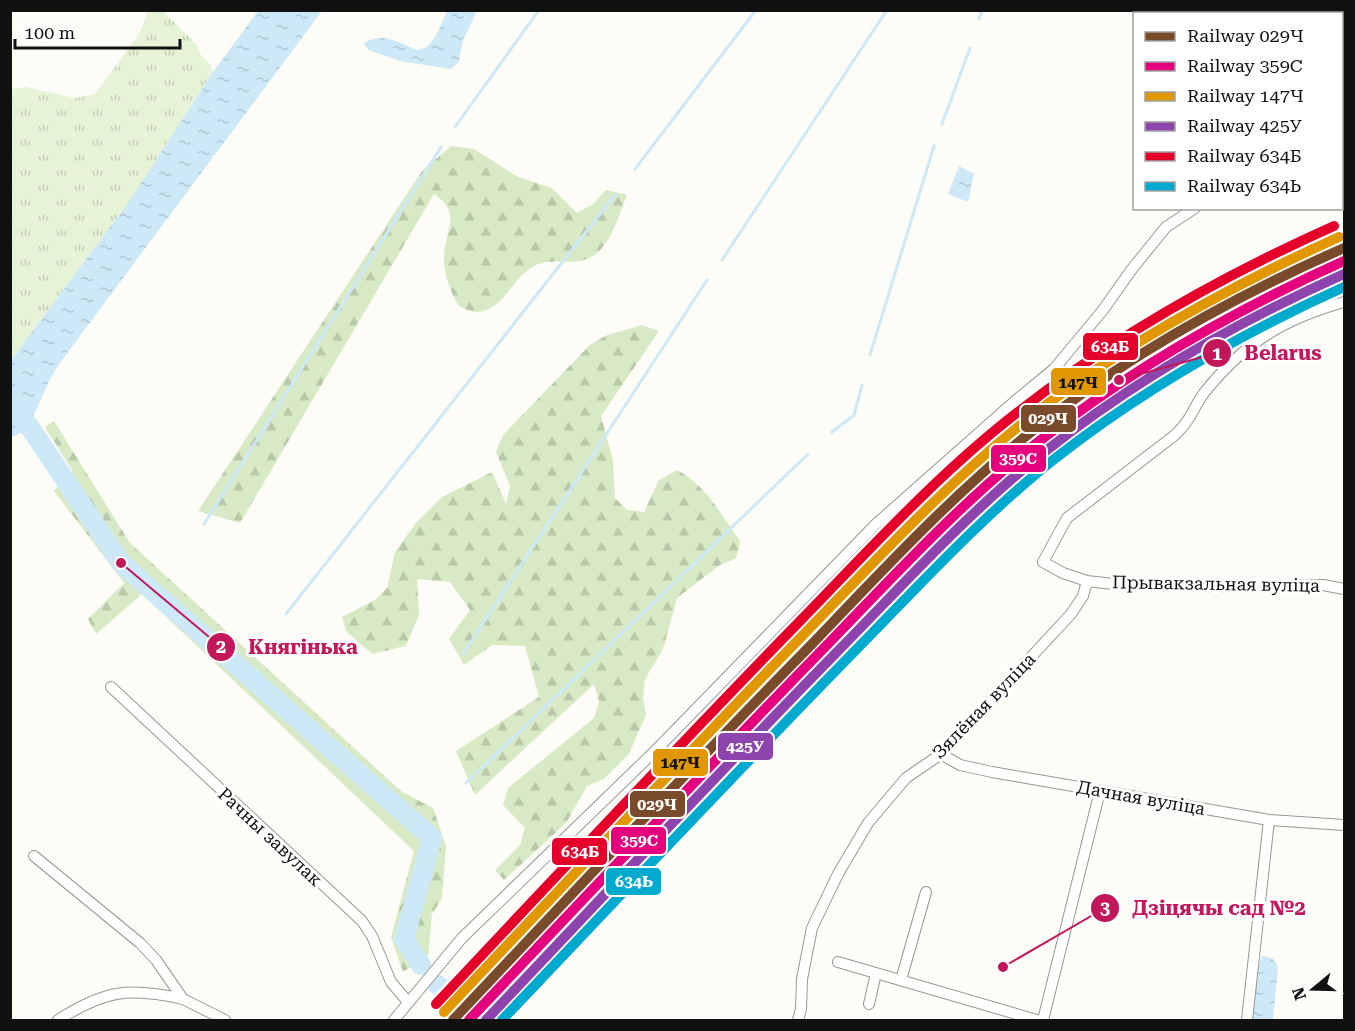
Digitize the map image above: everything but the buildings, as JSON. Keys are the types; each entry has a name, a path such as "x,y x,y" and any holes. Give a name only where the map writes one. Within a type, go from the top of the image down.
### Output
{"street":[{"path":"394,1020 462,938 657,749 876,524 1054,369 1103,310 1166,227 1193,210"},
{"name":"Прывакзальная вуліца","path":"1344,302 1305,315 1279,327 1238,355 1202,395 1187,422 1175,435 1067,518 1043,562 1063,573 1087,581 1232,587 1323,585 1344,589"},
{"name":"Зялёная вуліца","path":"798,1020 801,1009 802,979 812,928 838,874 868,823 906,778 941,754 1071,614 1083,596 1087,581"},
{"name":"Рачны завулак","path":"111,687 362,921 372,936 391,982 408,1002"},
{"name":"Дачная вуліца","path":"941,754 960,765 971,768 1100,791 1269,820 1344,825"},
{"path":"1043,1020 1100,791"},
{"path":"1247,1020 1269,820"},
{"path":"34,856 140,943 156,960 183,999"},
{"path":"901,980 926,892"},
{"path":"838,962 1037,1020"},
{"path":"869,1004 876,973"},
{"path":"58,1020 100,998 120,992 138,991 183,999 225,1020"}],"green space":[{"path":"148,11 163,11 197,45 200,54 211,65 213,72 130,200 11,360 11,89 26,87 75,98 95,94 139,34"},
{"path":"451,146 474,149 518,177 552,188 577,213 593,204 606,190 627,195 610,236 600,251 586,259 538,264 524,273 494,306 478,312 471,311 460,307 448,282 444,253 450,214 447,207 434,194 240,523 198,511 422,171"},
{"path":"642,325 659,331 601,416 613,461 615,498 627,510 644,512 659,480 677,470 705,492 740,541 736,558 720,565 677,598 663,649 645,679 643,698 646,715 629,754 604,779 587,786 566,823 504,880 495,870 520,845 525,828 503,805 508,788 594,718 599,701 594,684 475,795 456,751 539,697 525,646 492,645 464,665 449,639 470,610 450,582 417,579 419,615 406,646 372,654 346,631 342,617 375,600 387,588 395,552 415,524 442,497 492,472 506,504 510,486 496,452 503,435 590,345 607,335"},
{"path":"54,421 130,543 402,792 433,808 446,846 442,898 432,914 428,956 403,972 391,937 414,851 142,594 96,634 88,619 124,583 54,491 72,470 45,427"}],"water":[{"path":"448,10 477,11 463,40 459,62 451,69 400,61 368,50 364,43 384,38 417,50 423,49 433,41"},
{"path":"258,11 322,11 62,360 50,379 29,426 11,438 11,360 130,200 213,72"},
{"path":"959,166 974,174 968,202 948,194"},
{"path":"1262,956 1273,959 1278,968 1273,1020 1253,1020 1254,988"}],"waterway":[{"path":"455,127 539,10"},
{"path":"635,169 756,10"},
{"path":"722,260 887,10"},
{"path":"979,19 982,10"},
{"path":"942,124 970,48"},
{"path":"870,355 934,146"},
{"path":"204,524 441,147"},
{"path":"286,614 615,195"},
{"path":"463,654 707,280"},
{"path":"832,432 854,415 862,385"},
{"path":"10,407 29,426 121,563 432,838 404,939 421,965"},
{"path":"466,783 808,454"},
{"path":"438,985 450,997"}],"rail line":[{"name":"634Б","path":"436,1004 663,763 880,539 989,435 1055,384 1170,309 1251,265 1334,226"},
{"name":"147Ч","path":"444,1012 857,579 966,471 1061,394 1137,343 1256,276 1339,237"},
{"name":"029Ч","path":"453,1020 676,784 891,562 1001,456 1067,404 1143,353 1221,308 1344,248"},
{"name":"359С","path":"469,1020 904,565 1013,462 1077,413 1150,364 1226,319 1344,261"},
{"name":"425У","path":"486,1020 747,744 912,574 991,497 1047,450 1153,375 1228,331 1344,274"},
{"name":"634Ь","path":"502,1020 921,583 1025,483 1087,434 1194,364 1344,287"}],"place":[{"name":"Belarus","path":"1119,380"},
{"name":"Княгінька","path":"121,563"},
{"name":"Дзіцячы сад №2","path":"1003,967"}]}
